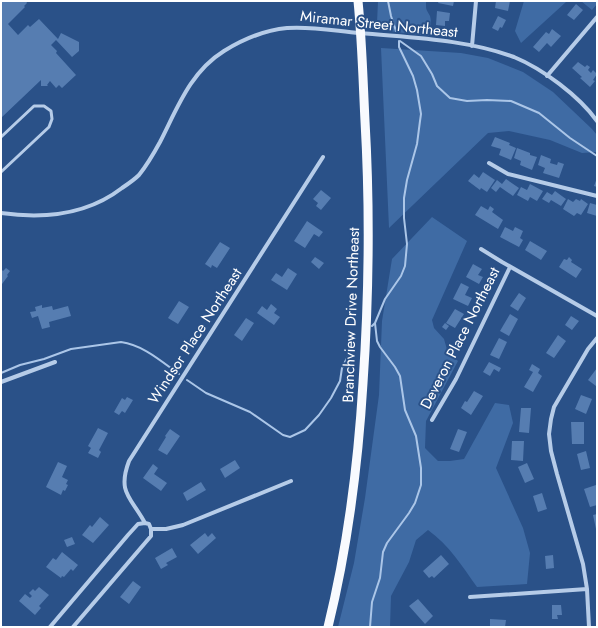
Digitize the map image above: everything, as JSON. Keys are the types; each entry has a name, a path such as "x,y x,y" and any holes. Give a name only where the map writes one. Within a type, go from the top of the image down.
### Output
{"main road":[{"name":"Branchview Drive Northeast","path":"328,627 344,555 354,492 365,353 368,279 368,190 361,33 358,1"}],"street":[{"path":"472,46 476,1"},
{"path":"547,76 597,17"},
{"name":"Miramar Street Northeast","path":"1,213 20,216 51,215 74,211 90,206 116,193 138,175 153,154 191,82 208,64 225,51 254,37 270,31 287,28 312,28 441,41 493,50 515,58 547,76 577,99 597,121"},
{"name":"Windsor Place Northeast","path":"151,529 125,491 124,483 129,461 323,157"},
{"path":"490,163 508,174 597,196"},
{"path":"482,249 510,267 597,316"},
{"name":"Deveron Place Northeast","path":"432,420 456,379 510,267"},
{"path":"589,627 587,589 583,564 551,450 549,434 554,407 588,349 597,338"},
{"path":"1,382 55,362"},
{"path":"73,627 151,536 151,529 166,529 183,525 291,481"},
{"path":"50,627 128,535 138,524 145,522"},
{"path":"470,597 587,589"}],"lane":[{"path":"1,137 34,106 44,106 51,111 52,119 49,127 1,172"}],"shaded area":[{"path":"378,1 426,1 426,9 431,21 429,36 388,31 380,28 377,23"},
{"path":"524,1 571,1 566,2 521,43 515,31"},
{"path":"581,1 597,1 597,4 592,10"},
{"path":"381,48 461,53 488,58 523,72 553,92 592,129 597,135 597,152 582,153 550,140 509,131 488,133 389,228"},
{"path":"432,217 467,241 432,320 434,328 444,339 448,353 458,361 426,421 425,448 438,461 464,459 495,403 509,405 513,423 496,468 523,528 530,553 527,584 477,587 449,549 428,530 416,540 409,562 391,596 390,627 338,627 354,563 365,498 379,395 382,321 392,259"}],"building":[{"path":"1,1 26,1 27,3 24,6 25,7 8,24 18,35 28,25 30,27 39,19 58,39 61,33 79,42 79,51 72,57 56,40 51,45 57,51 56,53 76,75 62,88 59,85 56,88 50,81 47,85 48,86 41,86 41,80 1,118"},
{"path":"439,1 454,1 453,6 438,3"},
{"path":"496,1 510,1 508,11 495,8"},
{"path":"576,4 583,10 574,20 567,15"},
{"path":"437,11 450,13 449,21 445,21 445,26 436,25"},
{"path":"498,16 506,20 502,28 500,27 498,31 492,28"},
{"path":"552,29 561,36 551,47 547,43 539,52 533,47 546,32 549,34"},
{"path":"578,62 585,67 587,65 590,67 588,70 591,73 593,70 597,74 593,80 595,81 590,87 572,68"},
{"path":"495,137 510,143 509,145 516,148 511,160 499,155 501,149 491,146"},
{"path":"517,148 537,157 532,170 520,165 521,161 514,158"},
{"path":"541,155 551,159 550,163 557,165 558,162 564,164 559,178 543,173 545,168 538,165"},
{"path":"483,172 495,180 487,192 481,188 480,190 468,181 474,174 479,178"},
{"path":"597,178 597,187 594,186"},
{"path":"506,179 519,188 513,196 500,187 496,192 491,188 497,180 502,184"},
{"path":"530,184 543,191 537,201 530,197 528,201 517,195 521,187 527,190"},
{"path":"321,190 331,198 321,210 316,206 318,203 313,199"},
{"path":"555,191 566,199 561,206 551,200 549,203 542,199 547,192 552,195"},
{"path":"568,199 573,202 576,199 580,201 581,199 588,204 581,215 577,213 574,216 563,209"},
{"path":"590,203 597,205 597,216 587,213"},
{"path":"481,206 488,210 490,206 494,209 492,212 503,220 498,229 475,215"},
{"path":"307,221 323,232 319,237 314,234 305,248 294,241"},
{"path":"505,227 513,231 515,227 523,231 520,238 523,240 519,247 500,237"},
{"path":"530,241 547,251 541,260 525,250"},
{"path":"220,242 230,248 217,268 212,265 211,268 205,264"},
{"path":"315,257 324,263 319,269 311,262"},
{"path":"569,257 572,260 571,262 582,269 576,278 559,267 564,259 567,260"},
{"path":"473,264 482,269 478,275 483,277 479,284 466,277"},
{"path":"6,268 10,271 2,284 1,269 3,271"},
{"path":"288,268 297,274 287,290 271,280 276,273 282,277"},
{"path":"461,283 469,287 465,295 472,298 468,306 453,299"},
{"path":"519,293 526,298 518,311 510,306"},
{"path":"179,301 189,307 178,324 168,318"},
{"path":"271,304 277,309 274,313 280,317 274,325 257,313 262,306 267,310"},
{"path":"42,305 42,308 52,306 53,310 68,306 71,316 49,322 50,327 42,329 38,316 32,318 30,312 36,311 35,307"},
{"path":"455,309 464,314 455,328 446,323"},
{"path":"510,314 518,319 509,336 500,331"},
{"path":"571,316 579,321 572,330 565,325"},
{"path":"246,318 254,323 242,341 234,335"},
{"path":"445,323 449,326 446,330 442,327"},
{"path":"558,335 566,341 554,358 546,353"},
{"path":"499,338 507,342 499,359 490,355"},
{"path":"489,362 501,368 499,372 494,369 490,376 483,372"},
{"path":"532,364 540,369 538,373 542,376 533,392 524,387 533,372 529,370"},
{"path":"597,368 597,384 596,386 588,380"},
{"path":"474,391 483,396 471,415 461,408"},
{"path":"581,395 592,399 586,414 575,409"},
{"path":"127,397 133,400 125,413 122,411 119,415 114,412 122,398 125,400"},
{"path":"521,408 531,408 529,433 519,432"},
{"path":"571,422 584,422 584,444 572,444"},
{"path":"98,428 108,433 99,450 101,452 98,458 88,453 91,448 88,446"},
{"path":"170,429 180,436 167,455 158,450"},
{"path":"458,429 467,432 459,452 450,449"},
{"path":"512,441 524,441 523,461 511,460"},
{"path":"586,451 590,468 581,470 577,454"},
{"path":"235,460 240,468 225,478 220,469"},
{"path":"58,462 67,466 62,477 68,480 66,484 68,485 65,491 63,490 61,495 46,487"},
{"path":"527,463 534,479 525,483 518,467"},
{"path":"153,464 158,468 154,474 167,483 161,491 143,478"},
{"path":"201,482 206,490 187,501 183,493"},
{"path":"596,485 597,505 590,507 584,489"},
{"path":"542,493 547,509 538,512 533,496"},
{"path":"597,514 597,529 596,529 593,515"},
{"path":"100,517 109,525 93,543 82,535 90,525 92,527"},
{"path":"205,533 208,537 212,533 216,538 198,554 190,545"},
{"path":"72,537 75,544 67,547 64,540"},
{"path":"172,548 177,557 166,563 168,565 161,569 155,558"},
{"path":"62,552 78,565 73,571 71,569 64,577 62,576 61,578 46,567 53,558 56,560"},
{"path":"441,555 449,564 434,578 432,576 429,578 423,571"},
{"path":"553,555 554,568 546,569 545,556"},
{"path":"133,581 141,587 129,604 120,597"},
{"path":"39,587 49,595 39,606 41,608 35,615 19,601 25,594 30,598 32,596 29,593 33,589 35,591"},
{"path":"418,599 433,616 425,624 409,606"},
{"path":"552,605 561,605 562,615 557,615 558,619 552,619"},
{"path":"490,619 506,620 505,627 490,627"}],"waterway":[{"path":"388,1 396,31"},
{"path":"370,627 372,602 380,578 383,552 387,543 415,503 421,485 421,468 416,436 405,410 400,376 377,341 375,323 385,299 401,276 405,266 407,244 404,218 404,198 407,180 417,144 421,114 413,76 399,47 399,41"},
{"path":"400,41 421,56 432,74 437,86 450,98 467,101 511,101 539,113 570,138 597,156"},
{"path":"372,326 375,323"},
{"path":"1,373 20,365 44,359 71,349 121,342 137,346 159,359 179,374"},
{"path":"187,380 206,393 250,412 283,435 290,437 305,430 319,415 331,398 340,381 342,368 355,346"}]}
